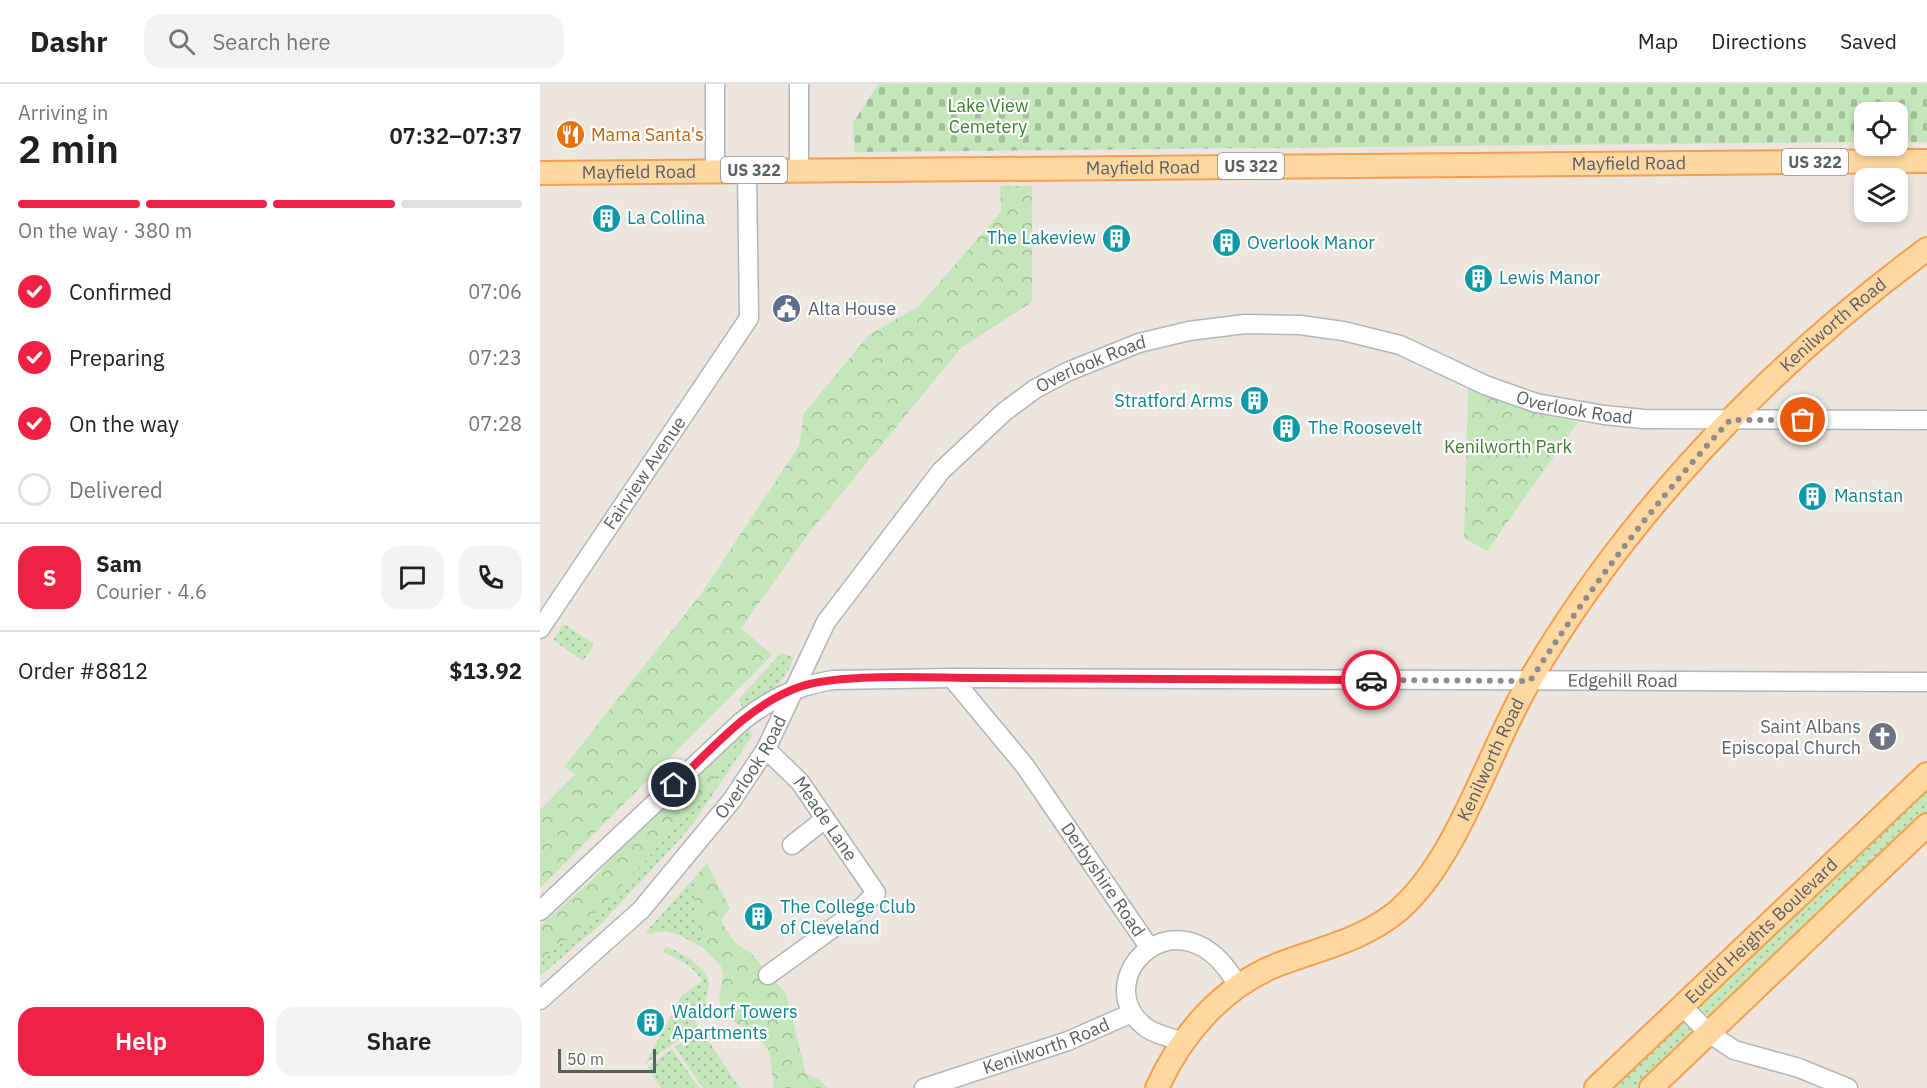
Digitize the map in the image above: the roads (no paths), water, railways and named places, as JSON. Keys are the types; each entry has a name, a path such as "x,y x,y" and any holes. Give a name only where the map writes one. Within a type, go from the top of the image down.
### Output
{"main road":[{"name":"Mayfield Road","path":"540,173 1927,161"},
{"name":"Kenilworth Road","path":"1238,986 1276,965 1334,945 1369,929 1398,910 1414,895 1427,880 1446,850 1530,681 1609,563 1679,476 1730,420 1835,321 1927,249"},
{"name":"Euclid Heights Boulevard","path":"1596,1088 1927,774"},
{"name":"Euclid Heights Boulevard","path":"1651,1088 1927,825"},
{"path":"1157,1088 1183,1042 1209,1011 1238,986"}],"street":[{"path":"715,84 715,171"},
{"path":"799,84 799,170"},
{"name":"Fairview Avenue","path":"540,629 749,318 747,171"},
{"name":"Overlook Road","path":"540,1000 641,910 702,840 766,749 826,622 861,579 916,501 968,443 1004,412 1043,385 1104,356 1163,336 1245,324 1323,328 1400,345 1485,385 1536,403 1604,415 1644,419 1927,420"},
{"name":"Edgehill Road","path":"540,911 741,722 767,701 796,688 833,680 952,678 1927,682"},
{"name":"Derbyshire Road","path":"952,678 1025,766 1149,947 1173,940 1200,945 1217,955 1238,986"},
{"name":"Meade Lane","path":"766,749 800,782 876,893 862,907 768,975"},
{"path":"792,845 825,819"},
{"name":"Kenilworth Road","path":"1149,947 1134,962 1128,976 1127,990 1132,1013 1149,1029 1183,1042"},
{"path":"1683,1007 1709,1034 1734,1050 1799,1068 1848,1088"},
{"name":"Kenilworth Road","path":"924,1088 1068,1041 1132,1013"}],"place":[{"name":"Mama Santa's","path":"570,135"},
{"name":"La Collina","path":"606,218"},
{"name":"The Lakeview","path":"1117,238"},
{"name":"Overlook Manor","path":"1226,243"},
{"name":"Lewis Manor","path":"1478,278"},
{"name":"Alta House","path":"787,309"},
{"name":"Stratford Arms","path":"1254,401"},
{"name":"The Roosevelt","path":"1287,428"},
{"name":"Manstan","path":"1813,496"},
{"name":"Saint Albans Episcopal Church","path":"1882,737"},
{"name":"The College Club of Cleveland","path":"759,917"},
{"name":"Waldorf Towers Apartments","path":"651,1022"}],"park label":[{"name":"Lake View Cemetery","path":"988,116"},
{"name":"Kenilworth Park","path":"1508,447"}]}
